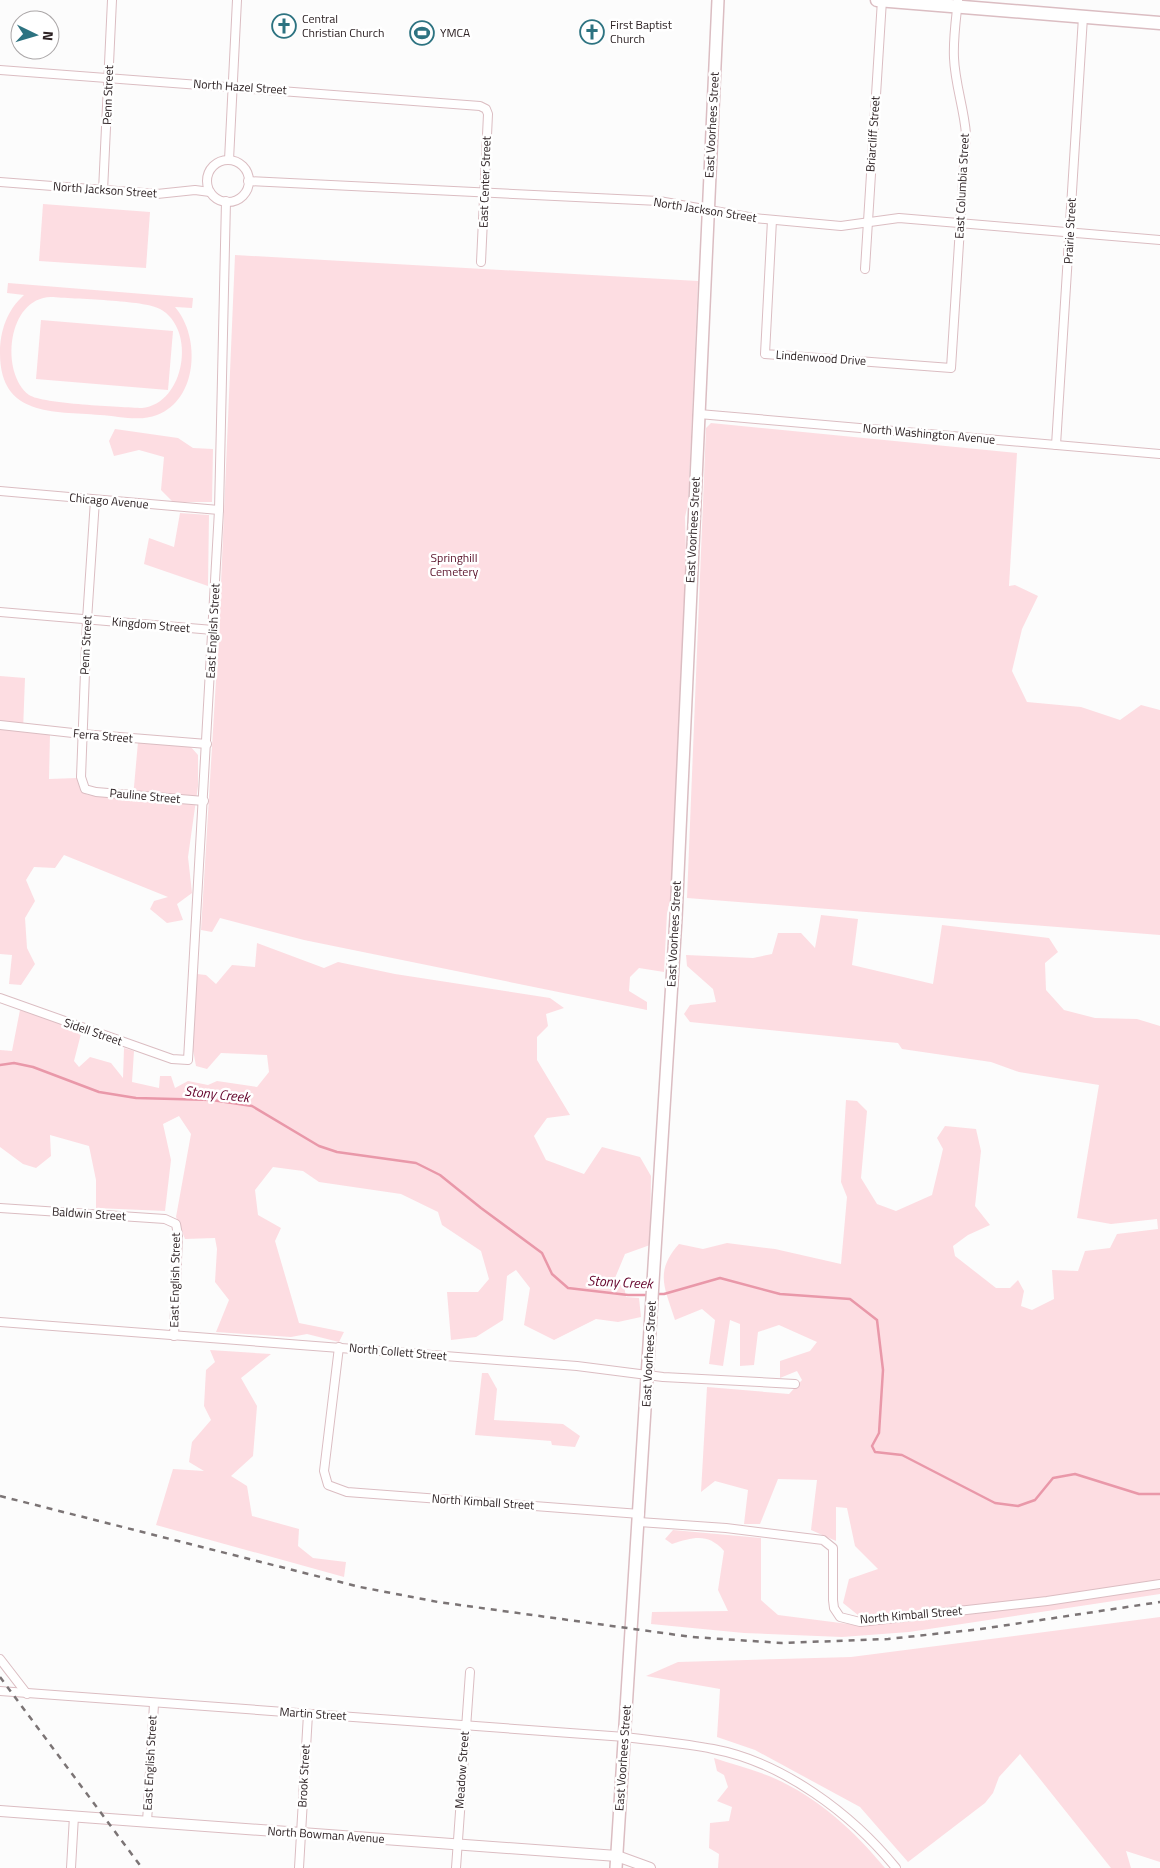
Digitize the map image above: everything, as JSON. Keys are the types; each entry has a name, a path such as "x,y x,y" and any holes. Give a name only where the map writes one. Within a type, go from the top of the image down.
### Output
{"main road":[{"name":"East Voorhees Street","path":"616,1868 640,1518 676,918 718,0"},
{"path":"877,0 958,3 1083,17 1160,22"}],"street":[{"name":"Penn Street","path":"104,191 112,0"},
{"path":"229,160 237,0"},
{"name":"Briarcliff Street","path":"864,269 882,0"},
{"name":"East Columbia Street","path":"951,368 966,134 965,115 956,79 953,56 958,3"},
{"name":"Prairie Street","path":"1056,445 1083,17"},
{"name":"North Hazel Street","path":"0,70 480,106"},
{"name":"East Center Street","path":"480,106 486,109 488,114 482,262"},
{"path":"222,160 236,160 242,166 248,181 242,196 226,202 210,192 207,181 212,167 222,160"},
{"name":"North Jackson Street","path":"248,181 659,201 772,220 840,226 899,218 1160,240"},
{"name":"North Jackson Street","path":"0,182 157,194 195,190 210,192"},
{"name":"East English Street","path":"188,1060 219,510 226,202"},
{"name":"Lindenwood Drive","path":"772,220 766,354 951,368"},
{"name":"North Washington Avenue","path":"699,414 1160,454"},
{"name":"Chicago Avenue","path":"0,491 219,510"},
{"name":"Penn Street","path":"86,789 81,777 82,734 95,500"},
{"name":"Kingdom Street","path":"0,612 213,630"},
{"name":"Ferra Street","path":"0,725 207,744"},
{"name":"Pauline Street","path":"86,789 96,792 204,802"},
{"name":"Sidell Street","path":"0,998 172,1058 188,1060"},
{"name":"Baldwin Street","path":"0,1208 165,1219 176,1224"},
{"name":"East English Street","path":"174,1336 178,1235 176,1224"},
{"name":"North Collett Street","path":"0,1322 577,1366 648,1375 795,1384"},
{"name":"North Kimball Street","path":"339,1347 324,1471 328,1485 347,1492 640,1518 822,1540 833,1548 834,1608 840,1617 860,1622 1048,1601 1160,1584"},
{"path":"0,1659 27,1694"},
{"name":"Meadow Street","path":"456,1868 470,1672"},
{"name":"Martin Street","path":"0,1691 154,1704 625,1737 714,1749 747,1759 805,1786 855,1823 896,1868"},
{"name":"East English Street","path":"147,1822 154,1704"},
{"name":"Brook Street","path":"299,1868 308,1714"},
{"name":"North Bowman Avenue","path":"0,1811 617,1856 650,1868"},
{"path":"71,1868 74,1816"}],"green space":[{"path":"43,204 150,212 146,268 39,261"},
{"name":"Springhill Cemetery","path":"235,255 698,281 688,504 685,517 686,555 671,898 667,913 664,972 639,968 630,977 629,991 647,1002 647,1010 304,940 220,918 212,932 201,930 219,630"},
{"path":"8,283 193,298 192,308 175,307 189,334 192,350 188,382 181,396 171,407 157,415 143,418 65,413 32,407 19,400 9,389 2,374 0,345 3,329 9,314 24,295 7,293","holes":["51,297 108,300 152,306 160,309 172,319 179,332 182,348 181,364 176,380 168,394 157,403 142,408 65,403 29,395 20,385 14,371 12,355 13,338 17,323 25,310 36,301"]},
{"path":"41,320 173,331 168,390 36,379"},
{"path":"711,423 1017,453 1009,586 1015,585 1038,596 1022,629 1012,671 1027,702 1081,707 1120,720 1141,705 1160,710 1160,935 687,898 706,428"},
{"path":"115,429 178,438 193,448 213,449 212,502 173,502 161,490 164,457 139,450 114,456 109,441"},
{"path":"180,513 209,515 208,586 144,564 149,538 174,547"},
{"path":"0,676 25,678 23,731 50,734 49,779 77,778 87,795 133,798 138,742 190,746 198,755 198,786 188,857 192,893 177,904 183,920 167,923 150,909 154,901 168,897 64,855 55,868 34,867 26,880 35,901 25,918 27,948 35,964 21,985 9,984 12,955 0,954"},
{"path":"821,915 858,919 852,965 933,984 942,925 1049,938 1058,952 1045,963 1046,990 1064,1010 1095,1018 1137,1019 1160,1026 1160,1594 909,1632 842,1637 744,1633 651,1624 652,1612 728,1611 718,1590 724,1551 712,1541 700,1538 672,1544 665,1539 673,1530 761,1538 761,1600 778,1615 864,1626 858,1615 843,1603 849,1579 878,1569 855,1546 847,1508 836,1507 836,1541 811,1530 817,1480 778,1479 760,1524 744,1524 748,1490 715,1481 701,1492 707,1387 789,1394 802,1380 797,1371 780,1378 780,1361 810,1351 817,1342 779,1325 758,1332 754,1365 740,1366 740,1324 730,1320 723,1366 709,1364 715,1320 702,1309 675,1320 664,1280 666,1263 679,1244 703,1249 727,1243 775,1249 841,1264 847,1197 841,1182 846,1100 857,1101 867,1111 861,1178 877,1204 896,1211 932,1195 943,1149 937,1138 945,1126 976,1129 981,1151 975,1206 990,1225 968,1235 953,1246 955,1256 996,1288 1010,1288 1018,1280 1024,1291 1021,1306 1032,1310 1054,1299 1052,1270 1078,1271 1085,1251 1110,1248 1117,1234 1158,1229 1157,1219 1111,1224 1077,1218 1099,1085 1019,1072 991,1062 902,1049 898,1043 690,1022 684,1014 690,1005 716,1002 713,989 687,966 686,955 753,958 772,954 778,933 801,933 815,948"},
{"path":"257,943 324,968 338,962 395,974 550,998 564,1008 546,1014 548,1026 537,1037 537,1060 570,1115 547,1118 534,1136 546,1160 584,1174 602,1147 640,1157 651,1176 650,1245 625,1254 615,1278 623,1280 626,1297 639,1298 641,1317 618,1322 596,1319 554,1340 524,1325 530,1288 516,1270 507,1276 503,1320 476,1337 451,1340 447,1292 478,1292 489,1279 481,1251 442,1225 438,1212 401,1194 319,1182 303,1171 273,1167 255,1190 258,1215 281,1228 275,1241 299,1323 344,1332 339,1342 307,1334 291,1337 216,1332 229,1300 215,1282 217,1249 215,1238 185,1239 176,1217 191,1134 179,1116 163,1124 171,1160 165,1211 96,1208 96,1180 89,1146 50,1135 51,1156 36,1168 23,1164 0,1147 0,1050 12,1051 20,1010 82,1030 74,1061 79,1067 90,1057 111,1063 123,1078 124,1048 134,1051 132,1082 159,1088 160,1076 171,1076 175,1088 188,1081 208,1085 217,1081 257,1087 269,1072 267,1055 221,1053 207,1069 196,1066 193,1050 197,974 206,975 216,984 232,965 255,967"},
{"path":"210,1350 271,1354 241,1378 257,1406 253,1456 231,1476 247,1486 252,1516 299,1529 298,1546 313,1558 346,1562 344,1577 156,1525 173,1469 204,1471 189,1462 192,1442 211,1420 204,1406 206,1370 215,1362"},
{"path":"482,1373 488,1373 497,1389 494,1420 563,1424 580,1436 575,1447 552,1445 551,1441 475,1435"},
{"path":"1160,1617 1160,1862 1126,1851 1131,1868 1111,1868 1020,1754 999,1777 993,1793 985,1803 908,1862 860,1807 755,1750 717,1737 720,1689 646,1676 678,1662 851,1657"},
{"path":"714,1758 769,1776 818,1803 847,1827 885,1868 718,1868 719,1854 709,1848 710,1823 729,1821 732,1807 717,1801 728,1787 724,1775 717,1771"}],"waterway":[{"name":"Stony Creek","path":"0,1065 14,1063 33,1067 99,1092 136,1098 212,1100 252,1106 319,1146 337,1152 416,1163 440,1175 542,1253 552,1274 568,1288 628,1295 648,1295"},
{"name":"Stony Creek","path":"656,1294 664,1294 720,1278 780,1294 850,1299 877,1320 883,1370 879,1433 872,1446 875,1452 902,1455 995,1503 1018,1506 1035,1500 1053,1478 1075,1474 1139,1494 1160,1494"}],"railway":[{"path":"0,1496 360,1587 438,1602 692,1637 782,1643 888,1639 981,1629 1160,1602"},
{"path":"0,1677 142,1868"}],"place":[{"name":"Central Christian Church","path":"284,26"},
{"name":"First Baptist Church","path":"592,32"},
{"name":"YMCA","path":"422,33"}]}
